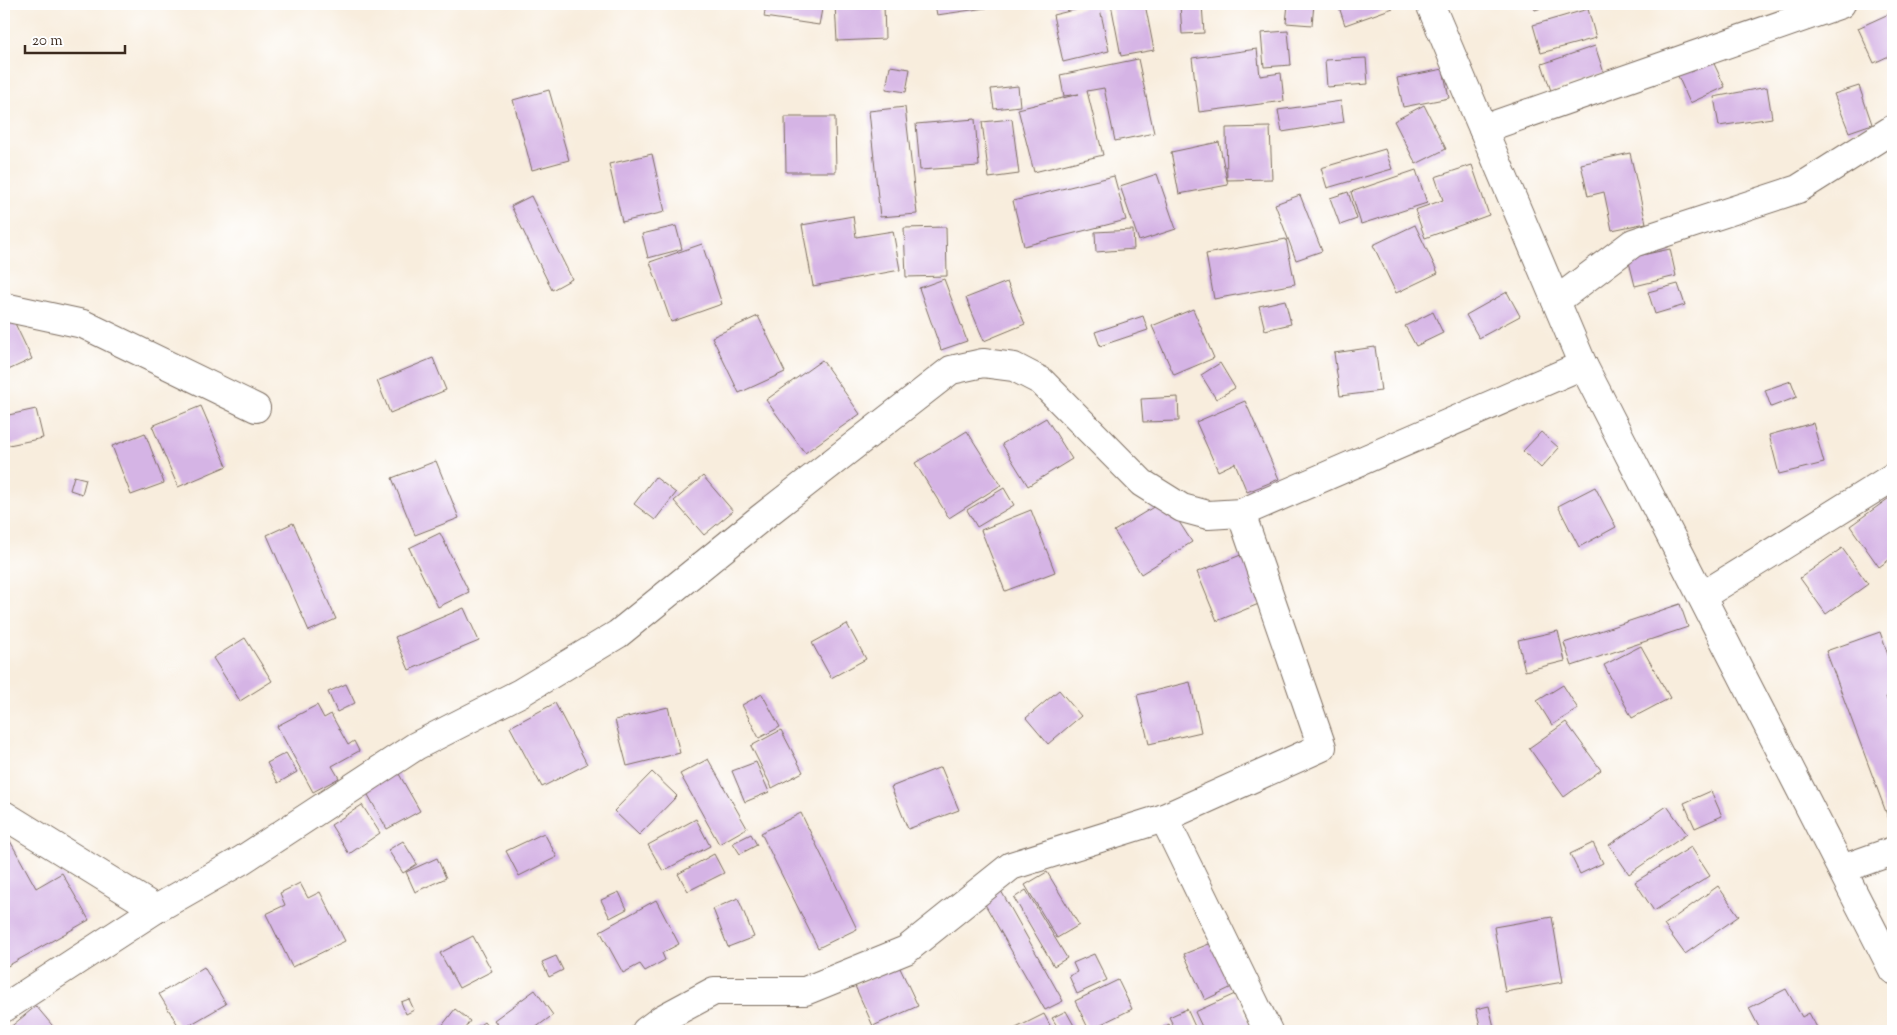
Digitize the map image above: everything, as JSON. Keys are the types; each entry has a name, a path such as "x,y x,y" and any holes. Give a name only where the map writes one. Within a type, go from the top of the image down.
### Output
{"street":[{"path":"1430,4 1583,365 1893,970"},
{"path":"1483,129 1841,4"},
{"path":"1556,301 1633,243 1798,189 1893,129"},
{"path":"4,307 83,324 256,408"},
{"path":"4,1008 156,909 242,860 416,746 520,693 618,634 761,518 951,370 983,363 1014,367 1041,381 1142,483 1182,508 1208,515 1241,513 1583,365"},
{"path":"1702,596 1893,477"},
{"path":"646,1031 662,1019 714,991 805,990 906,950 1011,866 1164,818 1322,748 1241,513"},
{"path":"4,815 156,909"},
{"path":"1164,818 1268,1031"},
{"path":"1842,869 1893,851"}],"building":[{"path":"766,4 823,4 819,25 764,17"},
{"path":"835,4 884,4 885,39 837,41"},
{"path":"935,4 1006,4 1006,5 937,15"},
{"path":"1056,4 1073,4 1073,5 1057,8"},
{"path":"1099,4 1109,51 1063,62 1053,15"},
{"path":"1111,4 1145,4 1154,50 1121,56"},
{"path":"1180,4 1202,4 1204,33 1182,34"},
{"path":"1288,4 1314,4 1312,25 1286,23"},
{"path":"1338,4 1391,4 1393,8 1345,25"},
{"path":"1533,4 1554,4 1535,10"},
{"path":"1588,9 1596,38 1541,53 1533,25"},
{"path":"1893,12 1893,54 1874,63 1858,28"},
{"path":"1288,31 1291,65 1264,67 1261,33"},
{"path":"1595,46 1604,73 1551,91 1542,64"},
{"path":"1257,49 1260,76 1281,73 1284,101 1199,112 1192,58"},
{"path":"1708,51 1725,87 1690,103 1674,67"},
{"path":"1366,58 1368,84 1327,87 1325,60"},
{"path":"1138,59 1154,133 1115,141 1104,88 1087,91 1103,155 1034,172 1018,109 1079,94 1064,96 1060,75"},
{"path":"890,66 910,69 906,92 886,89"},
{"path":"1443,69 1449,98 1403,107 1397,78"},
{"path":"1018,86 1020,106 994,109 991,89"},
{"path":"1859,86 1872,124 1849,132 1834,94"},
{"path":"1767,87 1772,118 1719,126 1714,97"},
{"path":"549,90 569,160 532,170 513,100"},
{"path":"1341,101 1344,122 1282,132 1278,110"},
{"path":"1424,105 1446,149 1416,164 1394,121"},
{"path":"905,107 917,214 880,217 869,111"},
{"path":"785,117 835,117 836,172 786,172"},
{"path":"975,119 979,166 920,170 916,124"},
{"path":"1012,119 1019,174 989,178 982,122"},
{"path":"1270,127 1272,179 1227,180 1226,128"},
{"path":"1219,142 1228,185 1179,194 1171,152"},
{"path":"1385,149 1392,169 1327,188 1321,168"},
{"path":"1630,153 1646,223 1612,230 1604,192 1588,196 1581,164"},
{"path":"652,154 665,212 622,222 609,164"},
{"path":"1472,165 1489,215 1425,238 1415,210 1443,200 1435,177"},
{"path":"1416,170 1427,203 1361,224 1351,192"},
{"path":"1157,174 1176,229 1139,241 1120,186"},
{"path":"1114,176 1126,220 1024,246 1013,201"},
{"path":"1348,192 1357,219 1340,225 1330,198"},
{"path":"1300,195 1322,251 1296,260 1275,204"},
{"path":"531,196 572,279 552,290 511,206"},
{"path":"853,216 856,237 893,231 900,270 813,286 802,225"},
{"path":"1415,225 1438,273 1396,293 1373,245"},
{"path":"676,226 682,249 648,258 642,234"},
{"path":"946,227 947,276 906,277 904,228"},
{"path":"1133,230 1134,249 1096,252 1095,232"},
{"path":"1286,239 1295,284 1214,299 1206,254"},
{"path":"702,244 722,304 671,322 650,262"},
{"path":"1670,249 1676,276 1635,286 1628,258"},
{"path":"944,279 967,341 941,350 919,288"},
{"path":"1007,282 1025,324 984,341 966,298"},
{"path":"1678,284 1685,305 1655,314 1648,292"},
{"path":"1507,292 1520,316 1479,338 1466,315"},
{"path":"1285,300 1291,324 1265,330 1259,306"},
{"path":"1193,309 1214,358 1174,375 1152,326"},
{"path":"1433,312 1443,333 1416,346 1405,326"},
{"path":"10,313 32,359 4,372 4,316"},
{"path":"758,316 785,372 739,393 712,337"},
{"path":"1143,316 1148,330 1100,346 1095,332"},
{"path":"1375,347 1381,391 1340,396 1334,353"},
{"path":"433,358 446,390 390,413 377,381"},
{"path":"822,360 860,414 805,453 766,400"},
{"path":"1220,363 1235,388 1216,399 1201,375"},
{"path":"1791,381 1797,397 1771,407 1765,390"},
{"path":"1178,397 1179,421 1143,422 1141,399"},
{"path":"1245,401 1279,479 1247,492 1235,463 1218,471 1196,422"},
{"path":"201,406 227,466 178,487 152,426"},
{"path":"36,409 43,438 4,446 4,416"},
{"path":"1046,418 1072,459 1028,486 1002,444"},
{"path":"1813,423 1824,463 1779,474 1769,435"},
{"path":"967,431 1001,485 949,518 915,463"},
{"path":"1541,432 1559,448 1541,468 1523,451"},
{"path":"145,433 164,483 131,495 112,446"},
{"path":"436,461 459,518 415,535 392,478"},
{"path":"74,476 86,479 82,494 70,490"},
{"path":"703,476 733,511 704,535 674,501"},
{"path":"655,477 676,493 655,520 634,504"},
{"path":"1595,487 1616,527 1579,547 1558,506"},
{"path":"1004,488 1014,505 977,527 967,510"},
{"path":"1892,496 1893,557 1879,567 1850,526"},
{"path":"1165,500 1192,542 1141,574 1114,531"},
{"path":"1031,510 1055,572 1005,591 981,530"},
{"path":"293,523 336,619 309,631 267,535"},
{"path":"440,533 469,592 438,607 409,548"},
{"path":"1842,548 1868,584 1826,614 1800,578"},
{"path":"1246,553 1266,601 1217,621 1197,572"},
{"path":"1680,604 1688,627 1572,666 1564,643"},
{"path":"464,608 479,641 409,670 395,637"},
{"path":"847,624 866,659 831,678 812,643"},
{"path":"1558,631 1565,661 1525,671 1518,640"},
{"path":"1880,632 1893,669 1893,694 1886,697 1893,716 1893,831 1826,651"},
{"path":"245,638 272,681 240,701 213,658"},
{"path":"1641,646 1670,698 1632,718 1604,665"},
{"path":"1190,682 1201,732 1149,744 1137,695"},
{"path":"346,684 355,703 337,712 328,692"},
{"path":"1563,685 1578,709 1552,725 1537,701"},
{"path":"1059,690 1081,716 1048,744 1026,718"},
{"path":"762,694 780,727 759,738 742,705"},
{"path":"555,703 587,764 542,787 510,727"},
{"path":"317,705 324,718 331,714 348,745 354,741 359,751 332,766 339,778 313,792 277,726"},
{"path":"668,707 680,753 627,766 615,720"},
{"path":"1566,722 1601,770 1564,797 1529,748"},
{"path":"781,730 803,772 772,788 751,746"},
{"path":"286,753 297,772 278,783 267,763"},
{"path":"708,759 747,828 719,844 680,774"},
{"path":"756,762 769,792 745,802 732,771"},
{"path":"395,767 420,811 387,829 363,786"},
{"path":"941,767 959,810 908,829 891,787"},
{"path":"652,772 677,796 639,835 614,811"},
{"path":"1711,791 1722,816 1695,828 1684,803"},
{"path":"362,805 380,833 349,854 331,825"},
{"path":"1667,806 1687,834 1629,874 1609,845"},
{"path":"801,813 857,929 818,948 761,833"},
{"path":"696,819 710,846 663,871 648,845"},
{"path":"544,833 557,857 519,876 506,851"},
{"path":"751,834 757,845 740,854 733,843"},
{"path":"9,839 36,888 62,873 89,920 4,968 4,842"},
{"path":"403,841 417,864 403,873 388,850"},
{"path":"1593,843 1603,863 1580,874 1570,854"},
{"path":"1691,847 1710,876 1654,911 1635,882"},
{"path":"714,854 724,873 688,891 678,874"},
{"path":"437,858 446,878 415,892 406,872"},
{"path":"1047,872 1079,925 1057,938 1025,885"},
{"path":"300,883 308,898 320,892 345,941 292,967 266,914 285,905 280,893"},
{"path":"1718,886 1739,916 1685,954 1664,925"},
{"path":"1000,889 1063,1001 1045,1010 982,899"},
{"path":"1026,890 1067,958 1054,966 1014,898"},
{"path":"619,892 627,909 610,918 601,900"},
{"path":"738,898 754,937 728,947 713,909"},
{"path":"656,900 679,944 662,953 665,960 645,971 640,964 623,973 600,931"},
{"path":"1552,917 1563,982 1505,992 1494,927"},
{"path":"473,936 492,971 459,988 440,953"},
{"path":"1214,942 1234,986 1205,1000 1184,954"},
{"path":"1094,954 1107,980 1077,994 1069,976 1077,972 1073,963"},
{"path":"556,956 563,970 549,977 542,962"},
{"path":"899,966 918,1006 873,1026 855,986"},
{"path":"204,967 226,1004 181,1030 159,994"},
{"path":"1118,980 1132,1009 1089,1030 1075,1001"},
{"path":"1786,989 1802,1017 1809,1013 1819,1031 1761,1031 1749,1008"},
{"path":"535,990 553,1015 531,1031 502,1031 494,1020"},
{"path":"1235,994 1252,1031 1204,1031 1195,1012"},
{"path":"409,999 414,1010 406,1014 401,1002"},
{"path":"36,1006 57,1031 10,1031 8,1029"},
{"path":"1489,1006 1494,1027 1481,1029 1476,1009"},
{"path":"455,1009 470,1021 463,1031 438,1031"},
{"path":"1187,1009 1197,1031 1176,1031 1169,1017"},
{"path":"1066,1011 1077,1031 1060,1031 1052,1018"},
{"path":"1044,1014 1053,1031 1010,1031"},
{"path":"484,1022 491,1031 471,1031"},
{"path":"1169,1024 1173,1031 1164,1031 1162,1028"}]}
